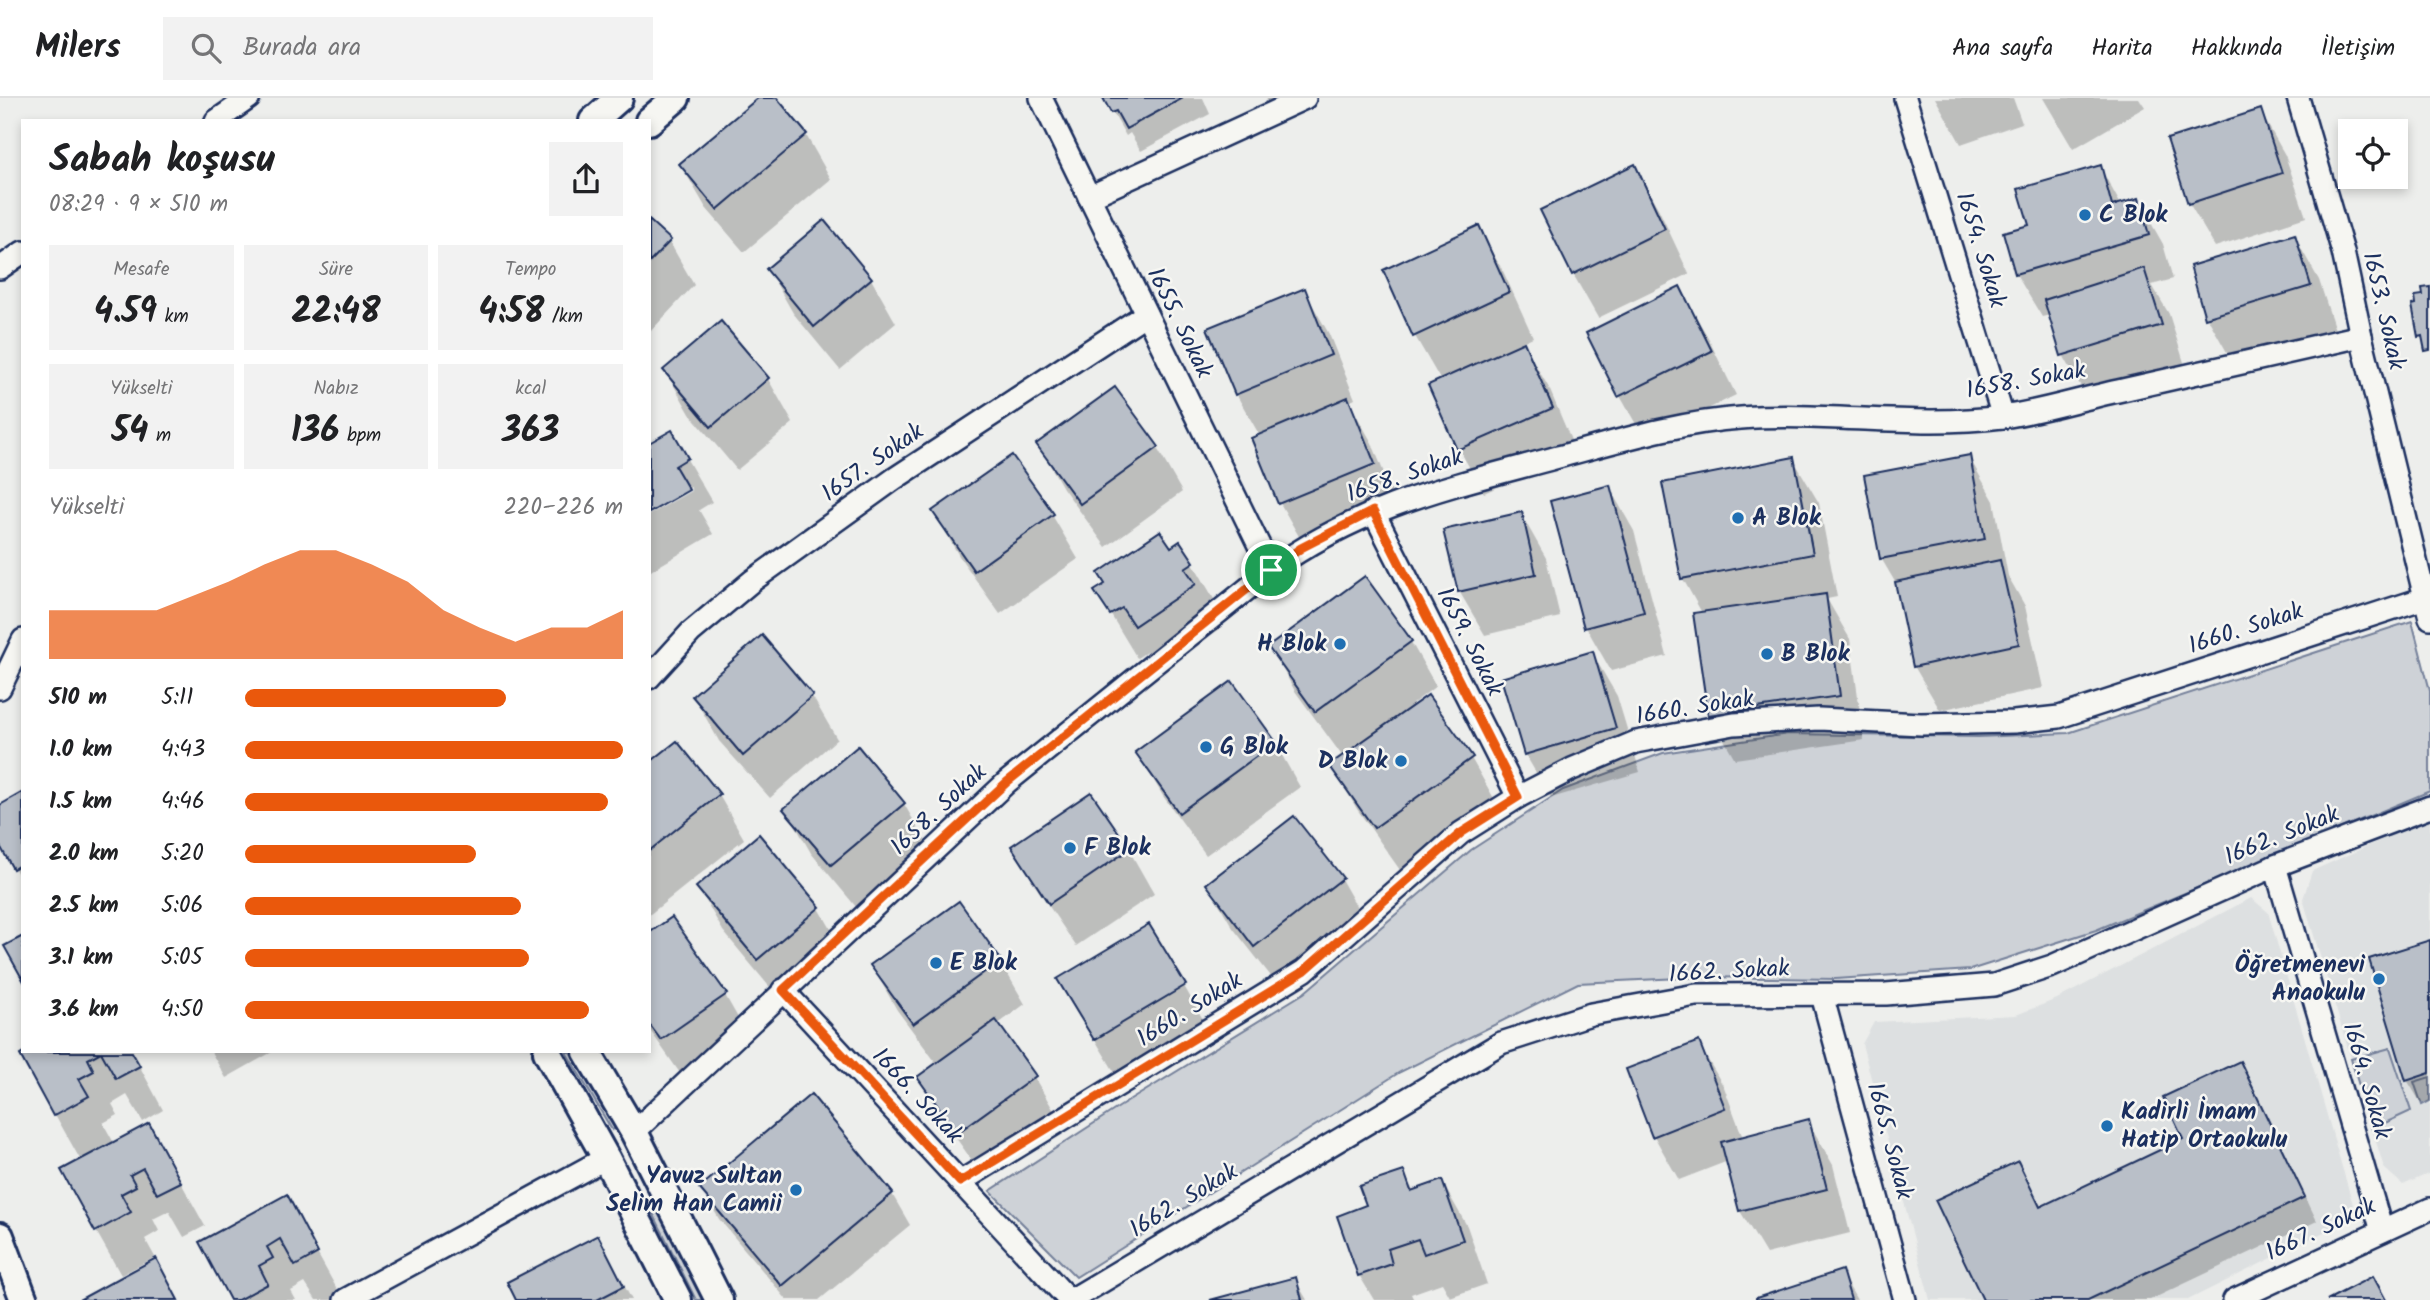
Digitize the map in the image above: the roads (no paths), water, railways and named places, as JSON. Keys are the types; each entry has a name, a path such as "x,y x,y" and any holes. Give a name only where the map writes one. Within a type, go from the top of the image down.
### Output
{"street":[{"path":"219,119 249,98"},
{"path":"595,119 619,98"},
{"path":"651,119 676,98"},
{"name":"1655. Sokak","path":"1041,98 1271,570"},
{"path":"1089,197 1305,98"},
{"name":"1654. Sokak","path":"1905,98 2003,417"},
{"name":"1653. Sokak","path":"2298,98 2334,219 2428,608"},
{"path":"0,268 21,253"},
{"name":"1657. Sokak","path":"651,676 691,632 752,581 894,478 1146,314"},
{"name":"1658. Sokak","path":"634,1132 1007,782 1271,570 1301,548 1373,511 1417,495 1604,445 1696,424 1781,416 1935,421 2003,417 2361,336"},
{"name":"1659. Sokak","path":"1373,511 1518,797"},
{"name":"1660. Sokak","path":"960,1182 1304,971 1461,833 1518,797 1572,769 1636,742 1734,724 1819,719 1920,724 2014,722 2059,717 2428,608"},
{"path":"0,644 21,639"},
{"path":"0,688 21,643"},
{"name":"1662. Sokak","path":"1070,1300 1501,1042 1591,1014 1696,995 1886,995 1994,985 2052,966 2275,866 2430,807"},
{"name":"1664. Sokak","path":"2275,866 2382,1231"},
{"name":"1666. Sokak","path":"783,990 1070,1300"},
{"name":"1665. Sokak","path":"1822,995 1905,1300"},
{"path":"548,1053 606,1158 678,1300"},
{"path":"588,1053 634,1132 719,1300"},
{"path":"345,1300 606,1158"},
{"name":"1667. Sokak","path":"2234,1300 2430,1209"},
{"path":"0,1236 24,1300"}],"place":[{"name":"C Blok","path":"2085,215"},
{"name":"A Blok","path":"1738,518"},
{"name":"H Blok","path":"1340,644"},
{"name":"B Blok","path":"1767,654"},
{"name":"G Blok","path":"1206,747"},
{"name":"D Blok","path":"1401,761"},
{"name":"F Blok","path":"1070,848"},
{"name":"E Blok","path":"936,963"},
{"name":"Öğretmenevi Anaokulu","path":"2379,979"},
{"name":"Kadirli İmam Hatip Ortaokulu","path":"2107,1126"},
{"name":"Yavuz Sultan Selim Han Camii","path":"796,1190"}]}
